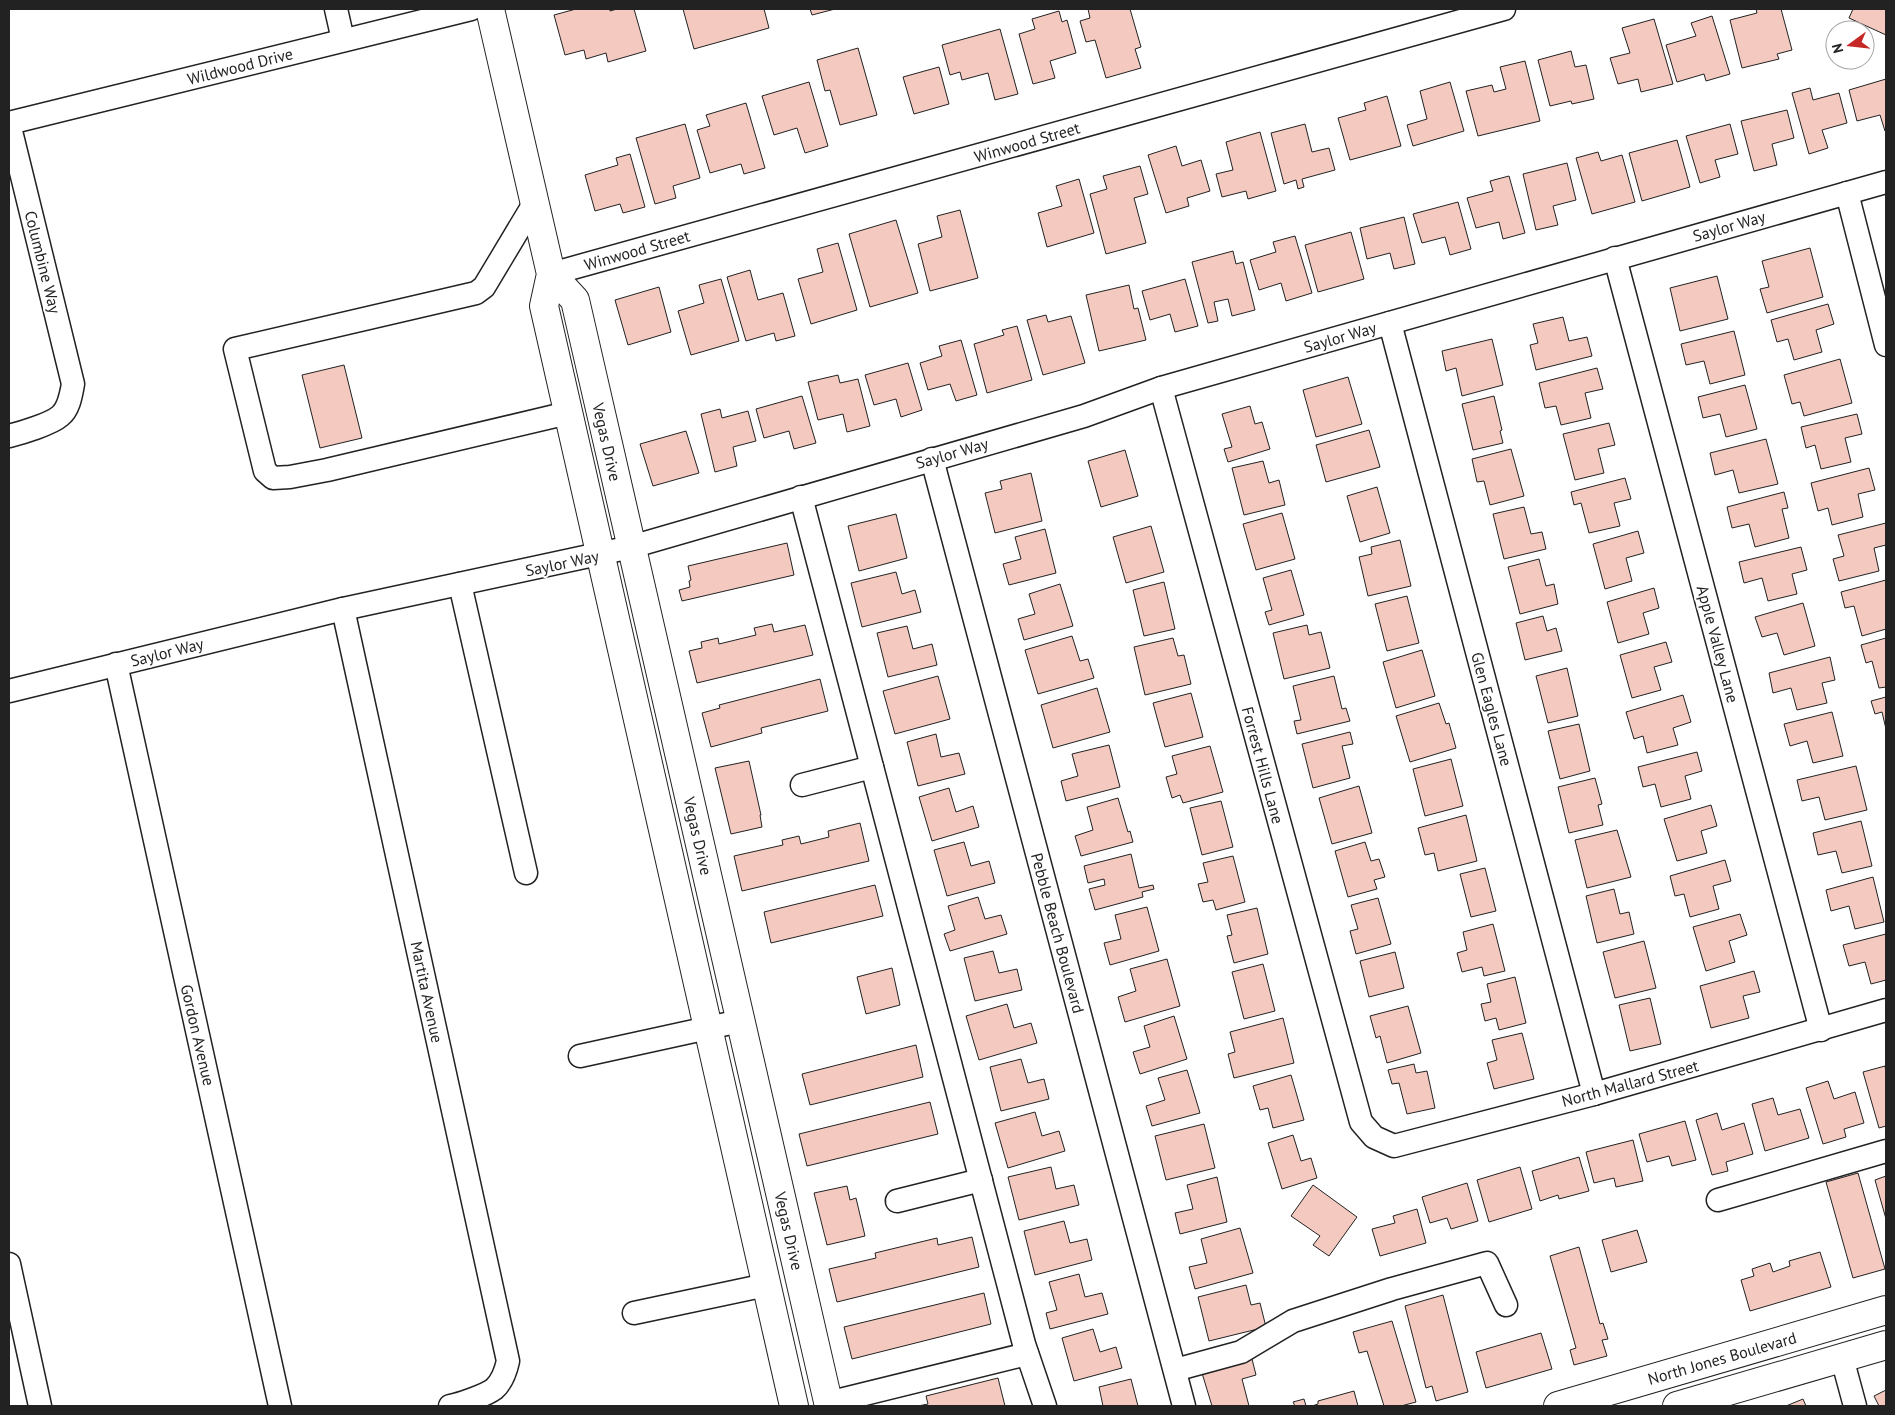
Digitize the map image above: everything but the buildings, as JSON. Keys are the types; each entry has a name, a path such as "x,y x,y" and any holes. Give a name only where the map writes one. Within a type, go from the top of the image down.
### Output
{"main road":[{"name":"Vegas Drive","path":"490,9 551,274 544,306 794,1406"},
{"name":"Vegas Drive","path":"551,274 574,300 829,1405"},
{"name":"North Jones Boulevard","path":"1558,1406 1886,1310"},
{"name":"North Jones Boulevard","path":"1677,1406 1886,1345"}],"street":[{"path":"336,9 342,40"},
{"name":"Wildwood Drive","path":"9,123 471,9"},
{"name":"Winwood Street","path":"551,274 1504,9"},
{"name":"Columbine Way","path":"9,123 73,384 69,402 60,416 26,432 9,436"},
{"name":"Saylor Way","path":"9,691 343,609 631,547 1084,416 1161,388 1886,182"},
{"path":"1847,193 1886,345"},
{"path":"535,202 484,287 476,293 235,349 265,471 274,478 327,470 568,413"},
{"name":"Apple Valley Lane","path":"1615,258 1821,1030"},
{"name":"Glen Eagles Lane","path":"1390,323 1594,1094"},
{"name":"Forrest Hills Lane","path":"1161,388 1361,1122 1374,1137"},
{"name":"Pebble Beach Boulevard","path":"932,459 1184,1406"},
{"path":"801,497 1027,1354 1045,1406"},
{"path":"460,584 526,873"},
{"name":"Martita Avenue","path":"343,609 508,1360 504,1374 494,1388 450,1406"},
{"name":"Gordon Avenue","path":"116,664 280,1406"},
{"path":"802,785 872,767"},
{"name":"North Mallard Street","path":"1374,1137 1394,1146 1594,1094 1886,1010"},
{"path":"580,1056 740,1021"},
{"path":"1718,1200 1886,1151"},
{"path":"896,1201 981,1180"},
{"path":"1175,1370 1241,1352 1293,1321 1392,1289 1487,1263 1506,1305"},
{"path":"9,1264 40,1406"},
{"path":"634,1313 766,1285"},
{"path":"829,1405 1027,1354"},
{"path":"1842,1358 1855,1406"}]}
